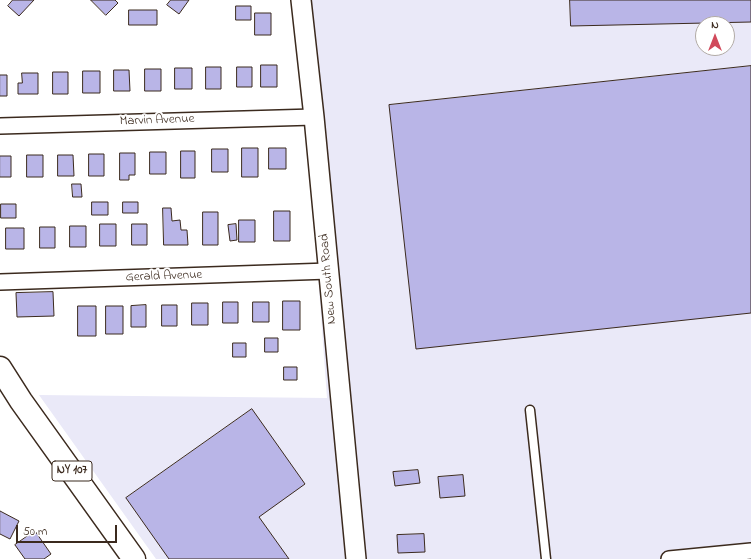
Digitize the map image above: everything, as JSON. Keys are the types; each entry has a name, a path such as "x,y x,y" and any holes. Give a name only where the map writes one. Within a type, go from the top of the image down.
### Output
{"main road":[{"name":"NY 107","path":"3,375 134,559"}],"street":[{"name":"New South Road","path":"301,0 314,117 356,559"},
{"name":"Marvin Avenue","path":"0,126 314,117"},
{"name":"Gerald Avenue","path":"0,282 328,271"},
{"path":"669,559 696,558 751,551"}],"lane":[{"path":"530,410 546,559"}],"shaded area":[{"path":"298,0 751,0 751,559 156,559 39,395 327,398"}],"building":[{"path":"13,0 34,0 19,16 8,6"},
{"path":"91,0 115,0 118,3 106,15"},
{"path":"171,0 189,0 179,14 167,5"},
{"path":"570,0 751,0 751,22 735,22 735,16 695,16 695,23 571,26"},
{"path":"236,6 251,6 251,20 236,20"},
{"path":"129,10 157,10 157,25 129,25"},
{"path":"255,13 271,13 271,35 255,35"},
{"path":"261,65 277,65 277,87 261,87"},
{"path":"751,66 751,313 416,349 389,105"},
{"path":"206,67 221,67 221,89 206,89"},
{"path":"237,67 252,67 252,87 237,87"},
{"path":"175,68 192,68 192,89 175,89"},
{"path":"145,69 161,69 161,91 145,91"},
{"path":"114,70 129,70 130,91 114,91"},
{"path":"83,71 100,71 100,93 83,93"},
{"path":"53,72 68,72 68,94 53,94"},
{"path":"22,73 38,73 38,94 18,94 18,83 22,83"},
{"path":"0,75 7,75 7,96 0,96"},
{"path":"242,148 258,148 258,177 242,177"},
{"path":"269,148 286,148 286,169 269,169"},
{"path":"212,149 228,149 228,172 212,172"},
{"path":"181,151 195,151 195,178 181,178"},
{"path":"150,152 166,152 166,174 150,174"},
{"path":"120,153 135,153 135,175 129,175 129,180 120,180"},
{"path":"89,154 104,154 104,176 89,176"},
{"path":"27,155 43,155 43,177 27,177"},
{"path":"58,155 73,155 74,176 58,176"},
{"path":"0,156 11,156 11,177 0,177"},
{"path":"72,184 81,184 82,197 73,197"},
{"path":"92,202 108,202 108,215 92,215"},
{"path":"123,202 138,202 138,213 123,213"},
{"path":"1,204 16,204 16,218 1,218"},
{"path":"163,208 171,208 172,221 180,220 181,230 187,230 188,245 164,245"},
{"path":"274,211 290,211 290,241 274,241"},
{"path":"203,212 218,212 218,245 203,245"},
{"path":"239,220 255,220 255,242 239,242"},
{"path":"100,224 116,224 116,246 100,246"},
{"path":"132,224 147,224 147,245 132,245"},
{"path":"236,224 237,240 230,241 228,225"},
{"path":"70,226 86,226 86,247 70,247"},
{"path":"40,227 55,227 55,248 40,248"},
{"path":"6,228 24,228 24,249 6,249"},
{"path":"53,292 54,316 17,317 16,293"},
{"path":"283,301 300,301 300,330 283,330"},
{"path":"223,302 238,302 238,323 223,323"},
{"path":"253,302 269,302 269,322 253,322"},
{"path":"192,303 208,303 208,325 192,325"},
{"path":"146,305 146,327 131,327 131,306"},
{"path":"162,305 177,305 177,326 162,326"},
{"path":"78,306 96,306 96,336 78,336"},
{"path":"106,306 123,306 123,334 106,334"},
{"path":"265,338 278,338 278,352 265,352"},
{"path":"233,343 246,343 246,357 233,357"},
{"path":"284,367 297,367 297,380 284,380"},
{"path":"252,409 305,484 259,517 289,559 169,559 126,498"},
{"path":"418,470 420,483 395,486 393,472"},
{"path":"463,475 465,496 440,498 438,477"},
{"path":"0,511 19,521 10,539 0,534"},
{"path":"35,531 51,554 44,559 25,559 15,545"},
{"path":"424,534 425,552 398,553 397,535"}]}
